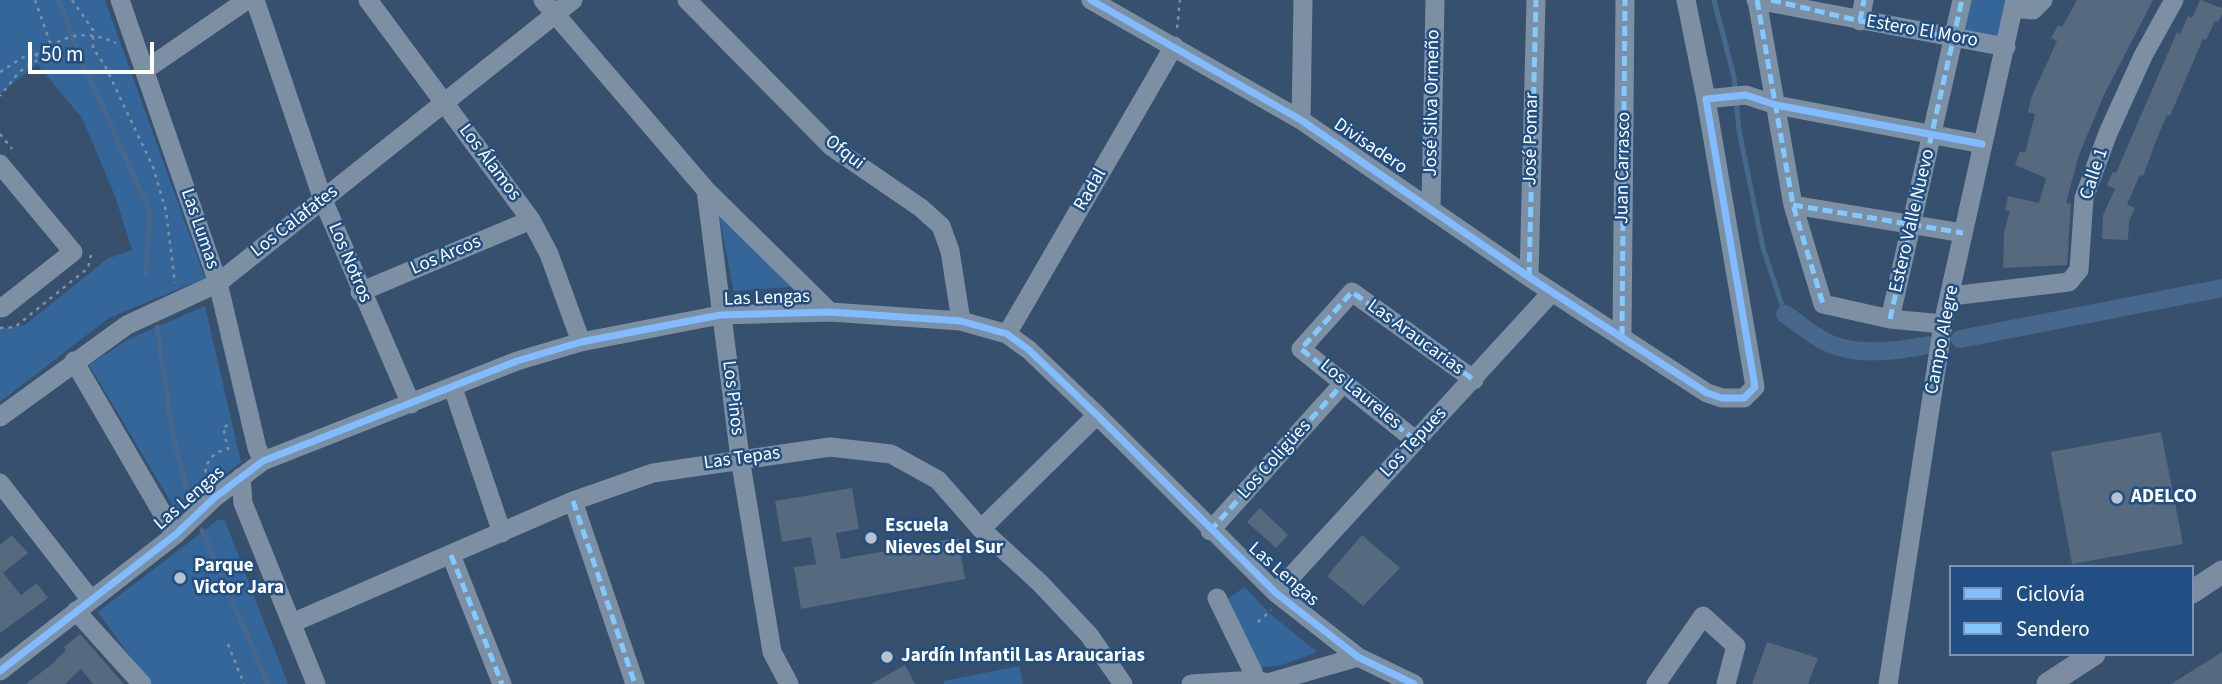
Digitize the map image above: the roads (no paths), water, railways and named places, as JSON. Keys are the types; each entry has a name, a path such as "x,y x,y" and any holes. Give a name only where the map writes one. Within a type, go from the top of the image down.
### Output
{"main road":[{"path":"2194,591 2222,572"},
{"path":"2048,684 2091,656"}],"street":[{"name":"Las Lumas","path":"120,0 218,283 257,449 263,461"},
{"path":"145,71 247,0"},
{"name":"Los Notros","path":"255,0 323,200 360,292 411,404"},
{"name":"Los Álamos","path":"368,0 531,220 549,254 581,342"},
{"name":"Los Calafates","path":"0,417 127,324 218,283 444,103 549,8 573,0"},
{"name":"Ofqui","path":"687,0 832,147 921,208 941,226 950,251 961,321"},
{"name":"Divisadero","path":"1091,0 1301,120 1529,277 1707,393 1722,398 1744,397 1755,387 1716,98"},
{"path":"1301,120 1303,0"},
{"name":"José Silva Ormeño","path":"1431,207 1435,0"},
{"name":"José Pomar","path":"1529,277 1536,0"},
{"name":"Juan Carrasco","path":"1622,336 1625,0"},
{"path":"1686,0 1716,98 1746,95 1776,105 1982,144"},
{"path":"1860,21 1864,0"},
{"name":"Estero Valle Nuevo","path":"1890,319 1913,227 1962,0"},
{"path":"2014,4 2034,10 2043,0"},
{"name":"Calle 1","path":"1951,296 2069,282 2079,271 2084,198 2113,122 2143,56 2174,0"},
{"path":"1762,1 1793,205 1824,304 1890,319 1943,324"},
{"name":"Estero El Moro","path":"1762,1 2006,47"},
{"name":"Campo Alegre","path":"1888,684 1943,324 2014,4"},
{"path":"549,8 706,190 830,312"},
{"name":"Radal","path":"1007,334 1174,46"},
{"path":"0,164 73,252 2,308 0,306"},
{"name":"Los Pinos","path":"706,190 740,458 772,652 789,684"},
{"path":"1793,205 1913,227 1963,233"},
{"name":"Los Arcos","path":"360,292 531,220"},
{"name":"Las Araucarias","path":"1328,319 1352,292 1474,380"},
{"name":"Los Tepues","path":"1273,601 1415,440 1474,380 1552,292"},
{"name":"Las Lengas","path":"0,671 175,535 263,461 517,361 581,342 720,315 830,312 961,321 1007,334 1029,350 1097,415 1210,531 1273,601 1358,657 1414,684"},
{"name":"Los Laureles","path":"1328,319 1301,349 1415,440"},
{"path":"74,361 175,535"},
{"path":"453,388 502,533"},
{"name":"Los Coligües","path":"1210,531 1339,388"},
{"path":"981,529 1097,415"},
{"name":"Las Tepas","path":"292,623 573,501 653,473 740,458 830,447 891,454 938,480 981,529 1040,583 1088,635 1123,684"},
{"path":"241,477 243,503 316,684"},
{"path":"0,483 142,684"},
{"path":"573,501 635,684"},
{"path":"451,555 502,684"},
{"path":"1217,598 1255,682"},
{"path":"1656,684 1703,616 1736,646 1726,684"},
{"path":"1191,684 1268,684 1358,657"}],"waterway":[{"path":"59,0 82,61 150,212 146,273"},
{"path":"1714,0 1734,77 1739,130 1763,248 1785,314"},
{"path":"1960,339 2222,288"},
{"path":"1785,314 1821,339 1850,350 1890,351 1929,345"},
{"path":"157,327 172,430 186,487"},
{"path":"202,530 268,684"}],"place":[{"name":"ADELCO","path":"2117,498"},
{"name":"Escuela Nieves del Sur","path":"871,538"},
{"name":"Parque Victor Jara","path":"180,578"},
{"name":"Jardín Infantil Las Araucarias","path":"887,657"}]}
